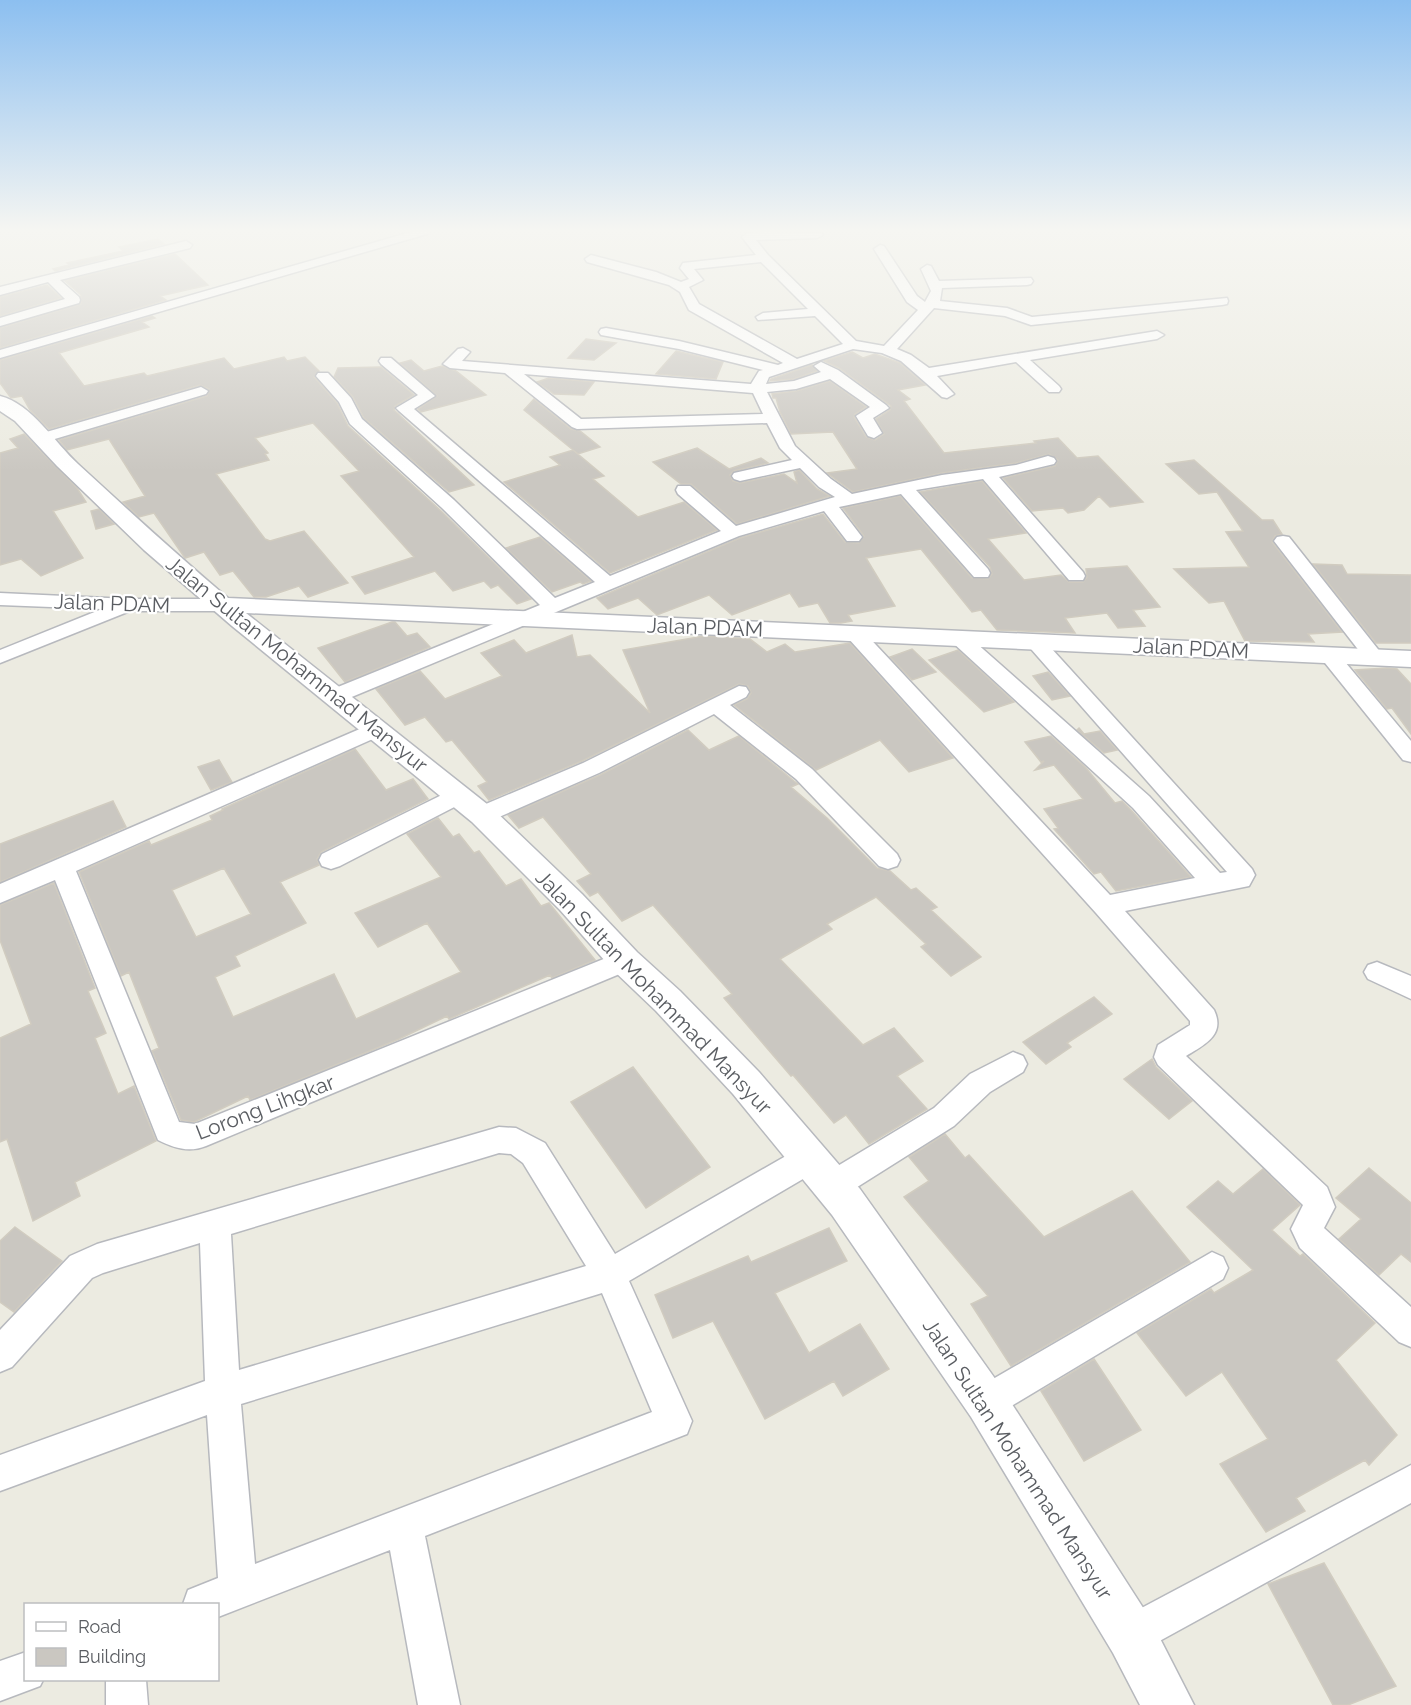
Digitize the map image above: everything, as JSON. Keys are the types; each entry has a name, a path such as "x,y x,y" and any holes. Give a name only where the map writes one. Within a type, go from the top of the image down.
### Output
{"street":[{"path":"0,322 36,312"},
{"path":"0,354 147,312"},
{"path":"703,312 833,374 881,408 864,416 874,433"},
{"path":"763,317 819,312 852,345"},
{"path":"888,350 922,312"},
{"path":"1001,312 1031,321 1121,312"},
{"path":"606,332 680,345 777,369"},
{"path":"926,373 1157,335"},
{"path":"849,500 802,463 788,448 758,389 759,381 764,374 852,345 888,350 914,362 947,394"},
{"path":"463,352 450,364 758,389 796,385 833,374"},
{"path":"1019,358 1054,389"},
{"path":"386,361 428,396 404,408 607,583"},
{"path":"510,370 577,424 771,418"},
{"path":"323,376 346,401 355,421 448,504 553,607"},
{"path":"35,430 201,391"},
{"name":"Jalan Sultan Mohammad Mansyur","path":"0,402 35,430 64,462 152,545 470,805 571,902 625,961 668,1000 746,1083 846,1202 986,1402 1131,1635 1168,1705"},
{"path":"335,696 733,532 828,504 942,480 1017,470 1048,461"},
{"path":"740,476 802,463"},
{"path":"987,474 1076,576"},
{"path":"905,488 981,573"},
{"path":"684,490 733,532"},
{"path":"828,504 853,537"},
{"path":"1283,541 1374,657"},
{"name":"Jalan PDAM","path":"0,598 129,605 224,605 1411,659"},
{"path":"0,657 129,605"},
{"path":"855,634 1105,906 1204,1018 1203,1031 1168,1053 1171,1062 1316,1197 1319,1207 1307,1229 1311,1237 1411,1331"},
{"path":"959,638 1141,802 1214,883"},
{"path":"1034,641 1243,875 1240,880 1214,883 1105,906"},
{"path":"1328,654 1411,755"},
{"path":"331,860 470,805 591,768 738,692"},
{"path":"715,704 804,774 888,860"},
{"path":"0,894 376,729"},
{"name":"Lorong Lihgkar","path":"62,867 168,1131 178,1136 196,1137 625,961"},
{"path":"1377,972 1411,988"},
{"path":"832,1186 944,1117 980,1083 1013,1064"},
{"path":"0,1355 81,1267 97,1258 499,1140 516,1141 534,1154 610,1275 674,1421 207,1603"},
{"path":"0,1473 223,1392 610,1275 809,1159"},
{"path":"215,1224 223,1392 238,1590"},
{"path":"986,1402 1212,1268"},
{"path":"1131,1635 1411,1483"},
{"path":"404,1527 439,1705"},
{"path":"0,1681 24,1673"},
{"path":"126,1681 127,1705"}],"building":[{"path":"0,312 15,312 0,316"},
{"path":"55,312 126,312 0,348 0,328"},
{"path":"152,316 155,318 142,322 149,327 59,353 84,386 144,373 147,376 224,358 234,369 284,357 287,361 305,357 319,371 314,377 337,403 348,426 440,510 531,599 517,604 498,585 491,588 484,581 453,591 435,571 365,594 352,577 414,557 341,476 359,471 313,423 255,438 268,453 265,454 269,460 216,474 265,539 270,541 304,531 348,583 308,597 299,586 266,597 254,597 233,571 220,575 204,552 185,558 154,513 139,517 123,502 145,496 109,439 67,450 59,440 207,396 209,389 200,385 49,429 30,410 22,396 11,398 0,383 0,360"},
{"path":"586,339 616,343 594,360 568,358"},
{"path":"676,351 723,362 716,379 656,374"},
{"path":"852,352 863,358 875,354 900,363 925,385 898,390 910,399 904,401 944,453 1036,443 1034,441 1058,438 1077,458 1098,456 1143,502 1110,507 1099,496 1084,510 1068,513 1063,508 1032,511 1003,478 1055,466 1058,460 1049,454 1016,463 942,473 853,492 827,473 857,469 833,432 791,434 776,398 773,398 772,394 796,391 830,381 866,407 854,417 866,437 875,440 884,434 876,419 890,410 891,406 839,368 824,361"},
{"path":"411,360 424,371 442,366 456,371 486,395 421,412 418,409 437,396 400,363"},
{"path":"812,365 817,371 794,379 770,381 771,379"},
{"path":"381,367 414,395 395,406 394,410 474,485 449,492 364,418 353,397 334,377 338,368"},
{"path":"549,378 594,382 584,395 554,394 537,382"},
{"path":"534,399 571,429 580,431 600,447 578,454 524,410"},
{"path":"24,434 77,488 86,502 53,511 83,558 41,576 21,559 0,565 0,453 18,448 10,439"},
{"path":"697,448 729,469 761,458 768,463 734,471 730,475 733,481 740,483 784,474 797,483 794,472 799,470 817,489 830,496 737,524 691,484 681,484 653,462"},
{"path":"573,450 604,476 593,479 638,517 684,502 717,530 610,573 504,482 560,465 550,457"},
{"path":"1194,460 1262,520 1273,520 1282,534 1275,536 1272,542 1342,632 1308,634 1314,642 1245,641 1224,601 1209,603 1174,569 1249,567 1226,532 1243,531 1217,492 1199,494 1166,464"},
{"path":"982,481 1026,533 988,539 1024,580 1061,575 1069,582 1083,582 1087,577 1086,569 1127,566 1160,607 1133,610 1145,626 1118,628 1107,613 1065,618 1075,633 997,630 981,610 972,612 921,549 866,558 895,606 848,615 852,621 841,623 830,623 818,603 799,607 790,593 732,615 709,595 657,615 638,598 608,609 597,598 740,538 823,514 845,542 859,543 864,536 843,508 900,496 972,578 988,579 992,574 990,567 920,492"},
{"path":"99,509 114,524 96,529 91,511"},
{"path":"540,537 591,581 583,584 580,582 552,592 506,548"},
{"path":"1313,564 1342,565 1347,574 1411,575 1411,643 1376,643"},
{"path":"395,622 407,636 417,633 430,647 345,682 318,648"},
{"path":"572,635 577,657 590,655 650,713 623,650 704,636 750,639 767,652 785,644 795,652 850,643 953,758 909,772 880,740 816,770 734,705 747,699 751,693 748,686 739,684 582,761 489,800 478,786 487,782 452,740 446,742 425,717 405,725 376,689 420,671 445,699 502,676 481,653 514,640 526,653"},
{"path":"912,649 936,672 912,680 890,657"},
{"path":"958,650 1014,702 984,712 929,660"},
{"path":"1397,669 1411,684 1411,734 1392,708 1387,709 1355,670"},
{"path":"1048,672 1070,696 1052,700 1033,676"},
{"path":"1079,728 1084,734 1100,731 1117,750 1104,753 1077,730"},
{"path":"688,730 709,750 739,736 798,784 791,787 827,818 877,868 890,871 911,890 916,888 937,907 931,910 981,957 951,976 921,947 926,944 876,897 827,924 832,929 780,959 863,1045 894,1028 923,1061 897,1076 927,1109 869,1144 846,1115 834,1123 793,1075 791,1076 724,998 732,994 653,905 622,921 598,892 590,896 577,881 591,874 543,817 519,828 508,815 600,775"},
{"path":"1051,736 1086,768 1115,803 1122,801 1131,810 1191,877 1116,891 1101,872 1094,874 1054,829 1058,828 1044,809 1083,799 1054,765 1035,770 1044,761 1041,762 1025,742"},
{"path":"355,749 386,790 413,779 428,799 321,852 317,859 319,865 280,882 306,923 235,956 240,966 215,977 233,1017 334,974 356,1019 461,972 427,923 378,947 355,913 441,877 407,834 438,818 453,837 459,834 474,853 479,851 506,886 521,879 541,906 549,903 595,960 552,978 550,975 449,1019 447,1016 399,1039 250,1100 248,1096 194,1122 181,1120 152,1051 159,1048 129,972 121,976 79,872 149,841 151,845 212,820 210,816","holes":["224,868 251,914 196,937 172,890"]},
{"path":"219,760 232,782 211,790 198,767"},
{"path":"113,801 126,827 0,882 0,844"},
{"path":"54,883 95,988 88,991 106,1033 95,1038 118,1094 134,1086 156,1141 75,1182 80,1196 33,1221 7,1139 0,1142 0,1038 31,1024 0,940 0,905"},
{"path":"1094,997 1112,1014 1067,1043 1071,1047 1046,1064 1023,1042"},
{"path":"1152,1059 1156,1067 1192,1101 1169,1119 1124,1079"},
{"path":"633,1067 710,1167 646,1208 571,1102"},
{"path":"945,1134 965,1158 969,1155 1044,1237 1132,1191 1190,1262 1011,1366 971,1304 988,1296 904,1197 929,1181 909,1157"},
{"path":"1369,1168 1411,1203 1411,1262 1401,1254 1379,1275 1339,1239 1361,1219 1336,1198"},
{"path":"1263,1169 1300,1205 1272,1230 1300,1256 1303,1254 1375,1323 1336,1360 1397,1435 1369,1465 1365,1460 1296,1498 1305,1511 1266,1532 1220,1464 1268,1439 1222,1372 1186,1396 1137,1333 1211,1289 1214,1293 1253,1270 1187,1207 1218,1181 1233,1194"},
{"path":"15,1227 62,1261 14,1312 0,1302 0,1241"},
{"path":"829,1228 847,1261 775,1293 809,1353 860,1324 889,1369 843,1396 834,1381 765,1419 713,1321 673,1338 655,1295 748,1256 751,1262"},
{"path":"1094,1359 1141,1430 1084,1461 1041,1391"},
{"path":"1324,1563 1396,1686 1348,1705 1333,1705 1268,1584"}]}
